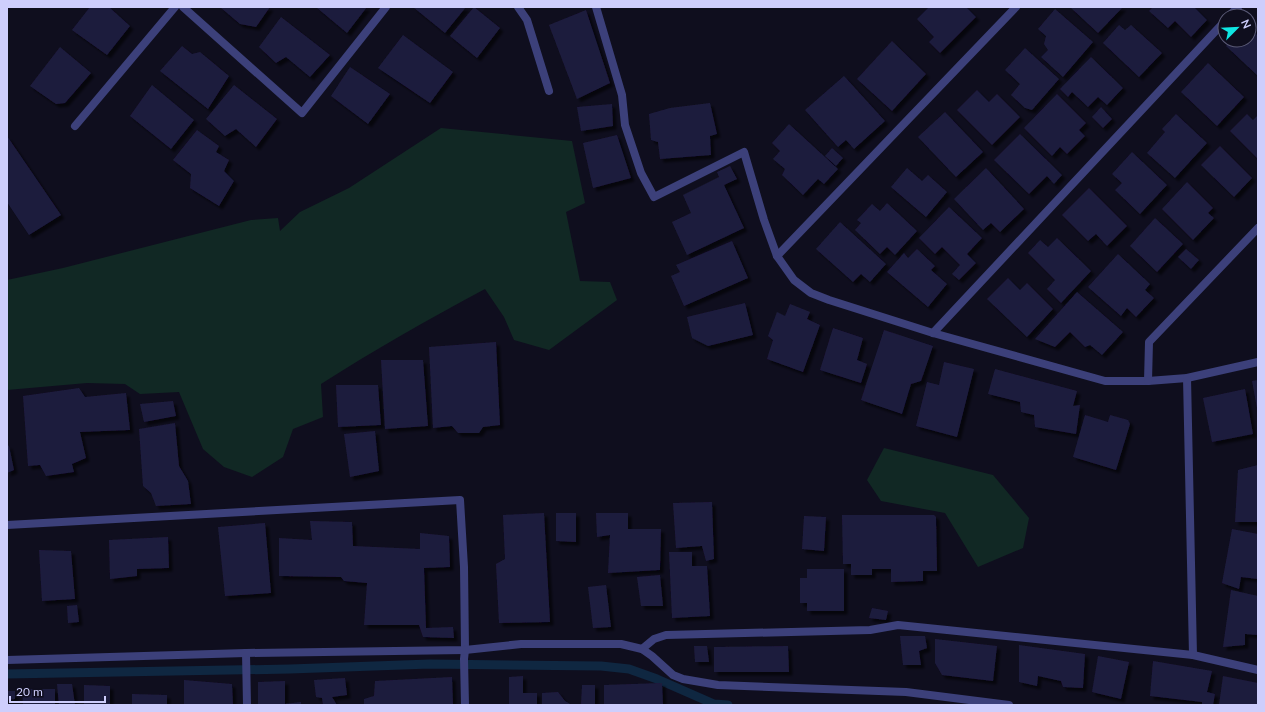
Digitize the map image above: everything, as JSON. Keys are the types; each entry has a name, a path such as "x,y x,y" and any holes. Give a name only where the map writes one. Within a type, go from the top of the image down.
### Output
{"street":[{"path":"75,126 175,7"},
{"path":"183,7 302,113 386,7"},
{"path":"518,7 527,20 549,91"},
{"path":"596,7 622,95 625,125 641,173 654,197 744,152 764,220 777,256 794,280 811,293 828,300 933,333 1105,381 1148,381 1187,378 1258,362"},
{"path":"777,256 1016,7"},
{"path":"933,333 1217,30"},
{"path":"1148,381 1149,342 1258,228"},
{"path":"1187,378 1193,655"},
{"path":"7,526 460,500 464,567 465,705"},
{"path":"642,649 654,639 666,635 870,630 898,625 1193,655 1258,670"},
{"path":"7,660 246,653 465,650 521,644 621,644 642,649 673,675 683,679 718,685 906,692 1009,705"},
{"path":"246,653 247,705"}],"green space":[{"path":"441,128 572,141 585,203 566,212 580,281 610,282 617,300 549,350 514,340 504,317 485,289 402,335 321,384 323,417 293,429 283,457 252,477 224,467 203,449 179,392 140,394 125,384 87,383 7,390 7,280 63,268 251,220 278,218 280,231 300,212 349,188"},
{"path":"884,448 993,475 1029,518 1023,548 978,567 945,513 881,501 867,480"}],"building":[{"path":"90,7 109,7 130,26 107,55 72,30"},
{"path":"220,7 270,7 256,27 240,24"},
{"path":"316,7 367,7 347,33"},
{"path":"413,7 466,7 445,33"},
{"path":"474,7 500,28 477,58 450,36"},
{"path":"929,7 966,7 976,17 940,53 929,42 934,37 917,19"},
{"path":"1070,7 1123,7 1098,33"},
{"path":"1153,7 1194,7 1207,20 1191,37 1175,21 1168,28 1149,11"},
{"path":"1055,9 1093,42 1063,77 1041,57 1048,50 1044,44 1046,36 1038,29"},
{"path":"586,10 610,83 577,99 549,25"},
{"path":"281,17 330,55 310,77 286,57 276,63 259,47"},
{"path":"1119,25 1125,30 1131,25 1162,53 1139,77 1103,43"},
{"path":"403,35 453,72 430,103 378,68"},
{"path":"1257,35 1258,36 1258,76 1228,48 1257,48"},
{"path":"892,41 926,74 892,111 857,79"},
{"path":"182,46 192,54 200,52 229,76 208,109 160,71"},
{"path":"60,47 91,73 65,103 56,104 30,86"},
{"path":"1025,48 1059,79 1032,110 1025,108 1011,95 1020,84 1005,70"},
{"path":"1091,57 1123,88 1107,105 1098,97 1088,107 1072,92 1068,97 1060,89"},
{"path":"1208,63 1244,97 1217,126 1181,92"},
{"path":"350,67 390,94 368,124 331,96"},
{"path":"844,76 885,121 854,149 846,140 838,147 805,110"},
{"path":"152,85 194,120 171,149 130,116"},
{"path":"234,85 277,119 256,147 236,129 225,136 206,119"},
{"path":"977,90 989,102 997,94 1020,117 992,145 957,110"},
{"path":"1057,94 1086,123 1079,130 1085,136 1067,154 1060,147 1052,156 1024,128"},
{"path":"710,103 717,134 710,136 711,155 660,159 658,142 651,140 649,114 670,108"},
{"path":"612,104 613,126 581,131 577,107"},
{"path":"1101,107 1112,119 1103,128 1092,117"},
{"path":"945,112 983,152 956,177 918,137"},
{"path":"1176,114 1207,143 1175,178 1147,153 1165,132 1162,129"},
{"path":"1247,114 1253,120 1258,115 1258,159 1230,131"},
{"path":"789,124 838,169 824,184 818,179 803,195 782,175 785,169 773,159 780,151 772,143"},
{"path":"197,130 219,146 216,152 229,160 224,171 234,181 219,206 190,188 191,174 173,160"},
{"path":"1020,134 1062,175 1054,184 1047,176 1029,194 994,160"},
{"path":"617,135 631,178 593,188 583,143"},
{"path":"7,136 61,215 29,235 7,202"},
{"path":"1220,146 1252,178 1234,197 1201,165"},
{"path":"832,148 843,158 836,166 825,156"},
{"path":"1132,152 1167,185 1140,214 1115,190 1122,183 1112,174"},
{"path":"730,166 737,179 724,185 744,228 687,255 672,222 691,213 683,195 719,177 717,172"},
{"path":"907,168 922,181 928,175 947,192 926,217 891,187"},
{"path":"986,168 1024,209 1000,232 991,223 983,230 954,199"},
{"path":"1187,182 1213,208 1208,213 1214,218 1193,240 1162,209"},
{"path":"1089,188 1127,226 1107,246 1096,234 1088,241 1062,215"},
{"path":"887,203 917,231 895,255 887,247 880,254 855,230 861,223 857,220 872,204 880,211"},
{"path":"949,207 982,238 967,254 976,263 959,280 952,274 960,265 942,247 935,254 919,238"},
{"path":"1155,218 1183,244 1157,272 1130,246"},
{"path":"840,222 886,264 870,282 861,274 853,282 816,249"},
{"path":"1057,238 1091,271 1061,303 1047,289 1055,280 1028,253 1040,240 1048,247"},
{"path":"732,241 748,278 684,306 671,276 680,272 676,265"},
{"path":"917,249 935,266 931,270 947,284 928,307 887,272 904,253 908,258"},
{"path":"1186,249 1199,260 1191,269 1178,257"},
{"path":"1118,254 1150,284 1145,290 1154,298 1136,317 1127,308 1121,316 1088,287"},
{"path":"1008,278 1020,290 1027,283 1053,309 1027,337 987,299"},
{"path":"1077,292 1123,332 1102,355 1090,345 1085,347 1070,332 1055,347 1035,339"},
{"path":"745,303 753,335 708,346 692,338 687,317"},
{"path":"790,304 810,312 807,319 820,325 803,372 767,359 773,340 768,336 777,312 785,316"},
{"path":"833,328 863,338 857,360 867,364 861,383 820,370"},
{"path":"884,330 933,346 921,381 911,384 902,414 861,400"},
{"path":"496,342 500,425 483,427 479,433 458,433 452,426 433,428 429,347"},
{"path":"381,360 423,360 428,426 385,429"},
{"path":"944,362 974,369 957,437 916,426 927,382 939,385"},
{"path":"995,369 1077,391 1073,406 1080,405 1076,434 1035,427 1034,415 1021,412 1020,402 988,394"},
{"path":"1258,380 1258,408 1257,408 1252,381"},
{"path":"336,385 378,385 381,425 338,427"},
{"path":"79,388 85,397 126,393 130,430 80,432 86,458 72,464 74,472 46,476 40,465 28,466 23,396"},
{"path":"1245,389 1253,434 1212,442 1203,398"},
{"path":"173,401 176,416 144,422 140,404"},
{"path":"1085,415 1108,422 1110,415 1128,420 1130,424 1116,470 1073,457"},
{"path":"175,423 179,466 188,481 191,504 156,506 151,493 143,486 139,429"},
{"path":"375,431 379,471 350,477 344,434"},
{"path":"7,445 9,446 14,470 7,473"},
{"path":"1258,465 1258,522 1235,522 1238,470"},
{"path":"712,502 714,559 706,561 702,546 676,548 673,503"},
{"path":"544,513 550,622 499,623 496,564 505,559 503,515"},
{"path":"556,513 576,513 576,542 556,541"},
{"path":"596,513 628,513 628,529 661,529 660,570 608,573 610,535 597,537"},
{"path":"842,515 934,515 936,517 937,571 923,571 923,581 891,582 891,569 872,569 872,575 851,575 851,564 843,564"},
{"path":"804,516 826,517 824,551 802,549"},
{"path":"310,521 352,522 353,546 420,549 420,533 449,536 450,567 424,568 426,628 453,627 454,638 423,637 419,625 364,625 367,583 344,581 341,577 279,576 279,538 312,540"},
{"path":"265,523 271,593 225,596 218,527"},
{"path":"1232,529 1258,534 1258,579 1241,577 1239,589 1222,583"},
{"path":"168,537 169,568 137,569 137,576 110,579 109,540"},
{"path":"39,550 71,551 75,599 42,601"},
{"path":"669,552 692,552 692,566 707,566 710,616 672,618"},
{"path":"807,569 844,569 844,611 807,611 807,603 800,603 800,578 807,578"},
{"path":"660,575 663,606 641,606 637,577"},
{"path":"606,585 611,627 593,628 588,587"},
{"path":"1231,590 1258,596 1258,635 1245,634 1245,645 1223,647"},
{"path":"77,605 79,622 68,623 67,606"},
{"path":"872,608 888,611 886,620 869,618"},
{"path":"900,636 925,636 927,648 919,651 921,665 903,665"},
{"path":"935,639 997,646 993,681 942,675 935,663"},
{"path":"1019,645 1085,654 1083,688 1063,687 1061,681 1038,676 1037,686 1019,682"},
{"path":"694,646 707,646 709,662 695,662"},
{"path":"788,646 789,672 714,672 714,647"},
{"path":"1098,656 1129,662 1121,699 1092,692"},
{"path":"1153,661 1212,671 1207,692 1215,694 1213,705 1202,705 1202,702 1150,696"},
{"path":"523,676 523,693 537,693 537,705 509,705 509,677"},
{"path":"1223,676 1258,683 1258,705 1219,705"},
{"path":"452,677 453,705 364,705 364,699 374,696 375,681"},
{"path":"345,678 347,695 332,697 337,705 323,705 322,698 316,697 314,680"},
{"path":"184,680 232,684 233,705 184,705"},
{"path":"285,681 285,704 301,702 301,705 258,705 258,682"},
{"path":"662,683 663,705 604,705 604,685"},
{"path":"57,684 72,684 75,705 59,705"},
{"path":"84,685 110,686 110,705 84,705"},
{"path":"582,685 595,685 595,705 581,705"},
{"path":"22,689 55,689 55,705 23,705"},
{"path":"7,691 15,691 15,699 7,700"},
{"path":"558,692 565,701 572,705 542,705 542,693"},
{"path":"132,694 167,695 167,705 132,705"}],"waterway":[{"path":"7,674 290,669 430,664 601,666 629,669 657,679 714,704 728,705"}]}
